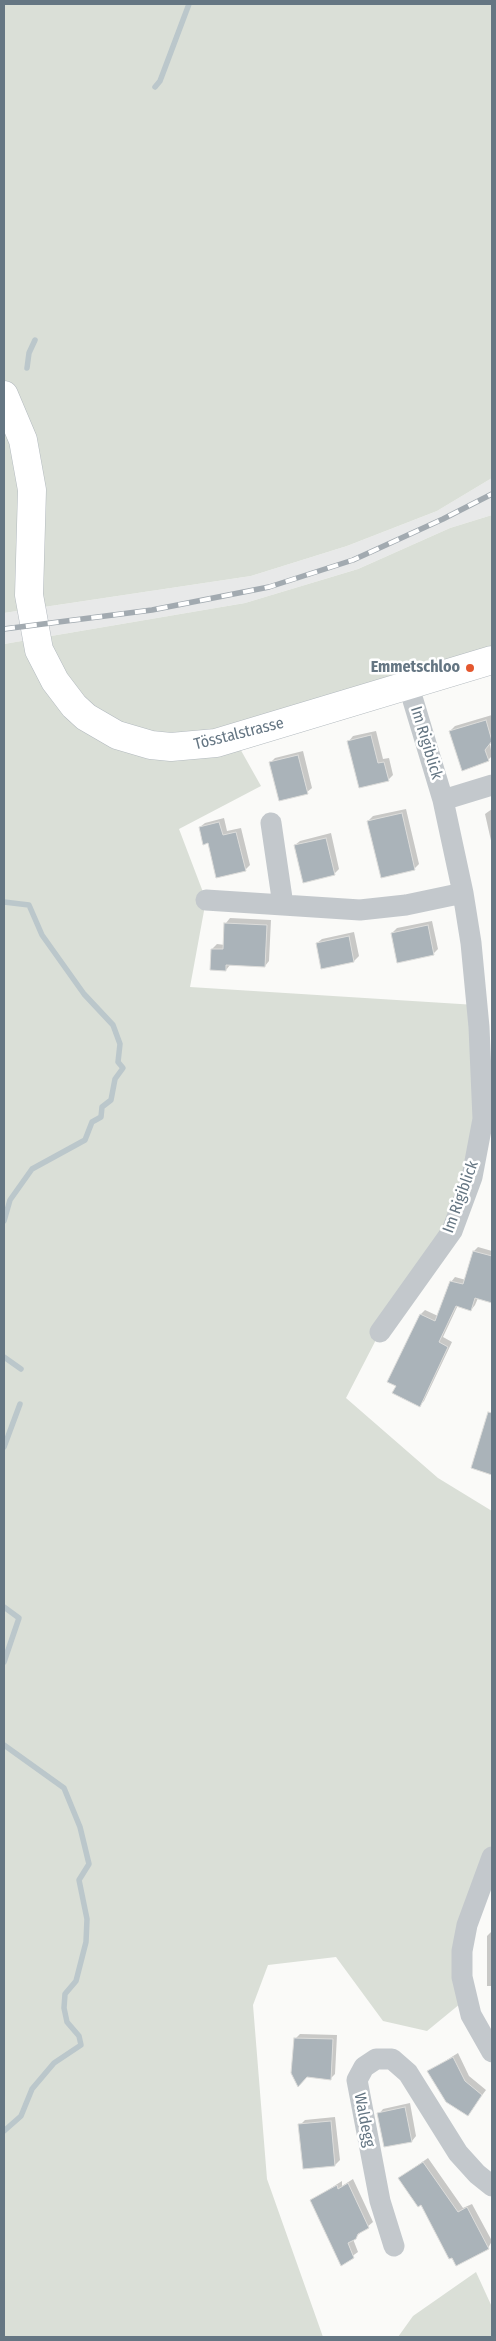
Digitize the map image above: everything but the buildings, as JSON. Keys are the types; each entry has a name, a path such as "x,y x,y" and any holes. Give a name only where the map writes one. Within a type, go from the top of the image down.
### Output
{"main road":[{"name":"Tösstalstrasse","path":"4,395 22,440 32,490 29,580 35,637 54,681 74,706 86,717 117,735 151,745 182,747 216,743 409,687 492,660"}],"street":[{"name":"Im Rigiblick","path":"380,1332 452,1231 472,1177 483,1119 479,1027 464,893 443,800 409,687"},
{"name":"Im Rigiblick","path":"443,800 492,785"},
{"path":"271,823 283,904"},
{"path":"206,900 360,910 406,905 464,893"},
{"path":"492,1857 467,1925 462,1951 462,1978 471,2015 492,2052"},
{"name":"Waldegg","path":"394,2246 380,2201 357,2080 364,2067 376,2059 392,2059 408,2073 458,2153 477,2174 492,2186"}],"shaded area":[{"path":"4,4 492,4 492,478 437,511 347,546 251,576 4,613"},
{"path":"492,478 492,515 450,528 358,569 245,603 4,644 4,613 251,576 347,546 437,511"},
{"path":"492,515 492,660 234,738 261,786 179,829 206,900 190,987 476,1005 472,1177 380,1332 346,1398 438,1478 492,1511 492,1857 467,1925 466,1999 427,2031 383,2021 336,1957 268,1965 253,2005 267,2179 323,2337 4,2337 4,644 245,603 358,569 450,528"},
{"path":"476,2272 492,2307 492,2337 398,2337 413,2316"}],"waterway":[{"path":"155,87 160,81 189,4"},
{"path":"27,368 29,353 35,340"},
{"path":"4,902 29,905 42,935 84,994 113,1025 120,1044 118,1062 123,1068 115,1079 111,1100 102,1107 101,1117 92,1122 85,1140 32,1169 10,1200 4,1221"},
{"path":"4,1357 21,1369"},
{"path":"4,1447 20,1404"},
{"path":"4,1607 19,1618 4,1662"},
{"path":"4,1745 64,1788 80,1827 89,1864 79,1880 87,1919 86,1942 76,1981 65,1994 64,2008 67,2022 79,2036 81,2045 54,2063 32,2089 21,2116 4,2131"}],"railway":[{"path":"4,629 152,610 269,587 353,560 443,519 492,494"}],"place":[{"name":"Emmetschloo","path":"470,668"}]}
